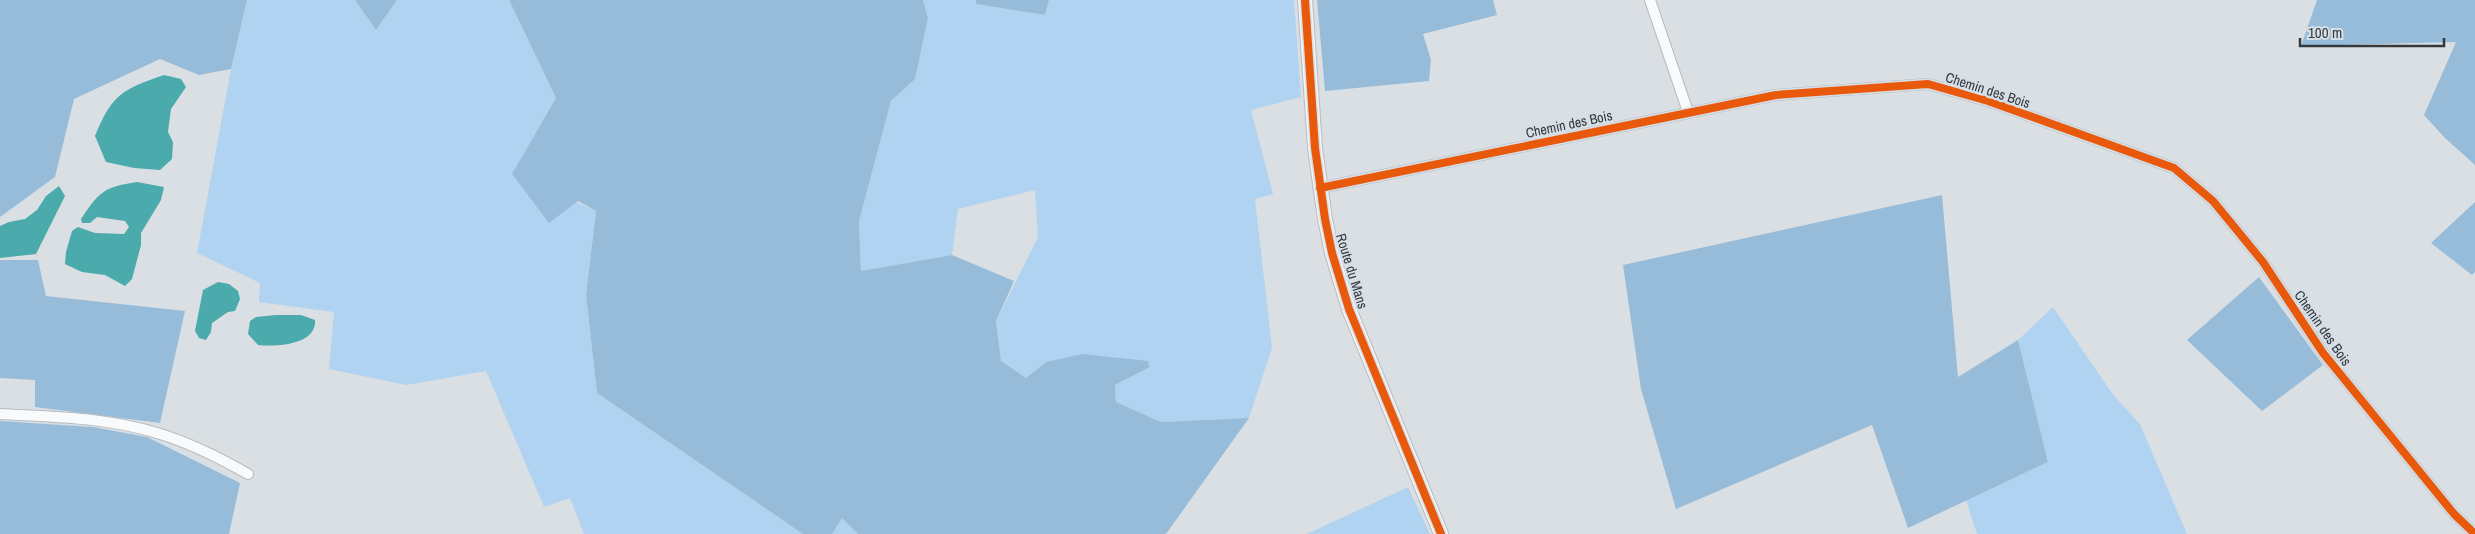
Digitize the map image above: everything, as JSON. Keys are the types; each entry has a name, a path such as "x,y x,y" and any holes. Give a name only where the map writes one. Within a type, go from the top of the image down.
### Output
{"street":[{"name":"Route du Mans","path":"1305,0 1324,219 1341,284 1441,534"},
{"path":"1650,0 1688,112"},
{"name":"Chemin des Bois","path":"1320,188 1776,95 1928,84 1988,102 2174,168 2214,201 2263,262 2323,353 2454,514 2475,534"},
{"path":"0,414 97,421 157,433 248,474"}],"shaded area":[{"path":"0,0 247,0 231,69 199,75 160,59 74,99 55,177 0,217"},
{"path":"247,0 355,0 376,30 397,0 509,0 556,98 513,174 596,211 586,295 597,393 803,534 584,534 570,498 544,507 486,371 406,385 329,369 334,312 259,302 260,283 197,253 231,69"},
{"path":"355,0 397,0 376,30"},
{"path":"509,0 923,0 928,18 915,79 891,101 859,221 861,271 952,255 1014,281 996,321 1001,361 1026,378 1046,362 1083,354 1148,361 1150,367 1115,385 1116,402 1161,422 1249,418 1166,534 858,534 842,518 832,534 803,534 597,393 586,295 596,211 578,201 549,223 512,174 556,98"},
{"path":"923,0 976,0 976,4 1045,15 1049,0 1294,0 1301,97 1251,110 1273,194 1255,199 1272,348 1249,418 1161,422 1116,402 1115,385 1150,367 1148,361 1046,362 1026,378 1001,361 996,321 1038,237 1035,190 958,209 952,255 861,271 859,221 891,101 915,79 928,18"},
{"path":"976,0 1049,0 1045,15 976,4"},
{"path":"1317,0 1493,0 1497,15 1423,34 1431,60 1429,81 1325,91"},
{"path":"2317,0 2475,0 2475,165 2444,137 2424,115 2456,42 2301,46"},
{"path":"164,75 181,79 186,87 171,109 168,132 173,142 172,159 160,170 134,168 106,162 95,136 113,102 129,89"},
{"path":"137,182 164,187 161,200 141,233 141,245 132,279 125,286 105,275 82,272 65,264 66,252 72,231 78,227 95,233 124,234 129,227 125,221 97,217 90,223 82,223 81,219 98,196 104,192 117,186"},
{"path":"59,186 65,196 36,254 0,258 0,226 25,219 37,210 46,196"},
{"path":"1942,195 1958,377 2018,340 2048,462 1908,528 1872,425 1676,509 1641,389 1623,265"},
{"path":"2475,202 2475,272 2472,275 2431,243"},
{"path":"0,260 38,260 46,296 185,311 160,423 35,407 35,380 0,378"},
{"path":"2259,277 2323,365 2262,411 2187,340"},
{"path":"218,282 229,284 238,291 240,299 235,311 228,312 212,323 211,332 206,340 199,338 195,331 203,290"},
{"path":"2053,307 2114,396 2140,424 2187,534 1977,534 1966,500 2048,462 2018,340"},
{"path":"301,315 315,320 314,328 309,335 294,343 258,345 248,334 250,321 256,317"},
{"path":"0,421 93,427 147,437 240,483 229,534 0,534"},
{"path":"1408,487 1430,534 1307,534"},
{"path":"842,517 858,534 832,534"}],"cycle path":[{"path":"1305,0 1315,148 1332,253 1349,309 1441,534"},
{"path":"1320,188 1776,95 1928,84 1988,101 2174,168 2213,201 2263,262 2323,353 2454,514 2475,534"}]}
